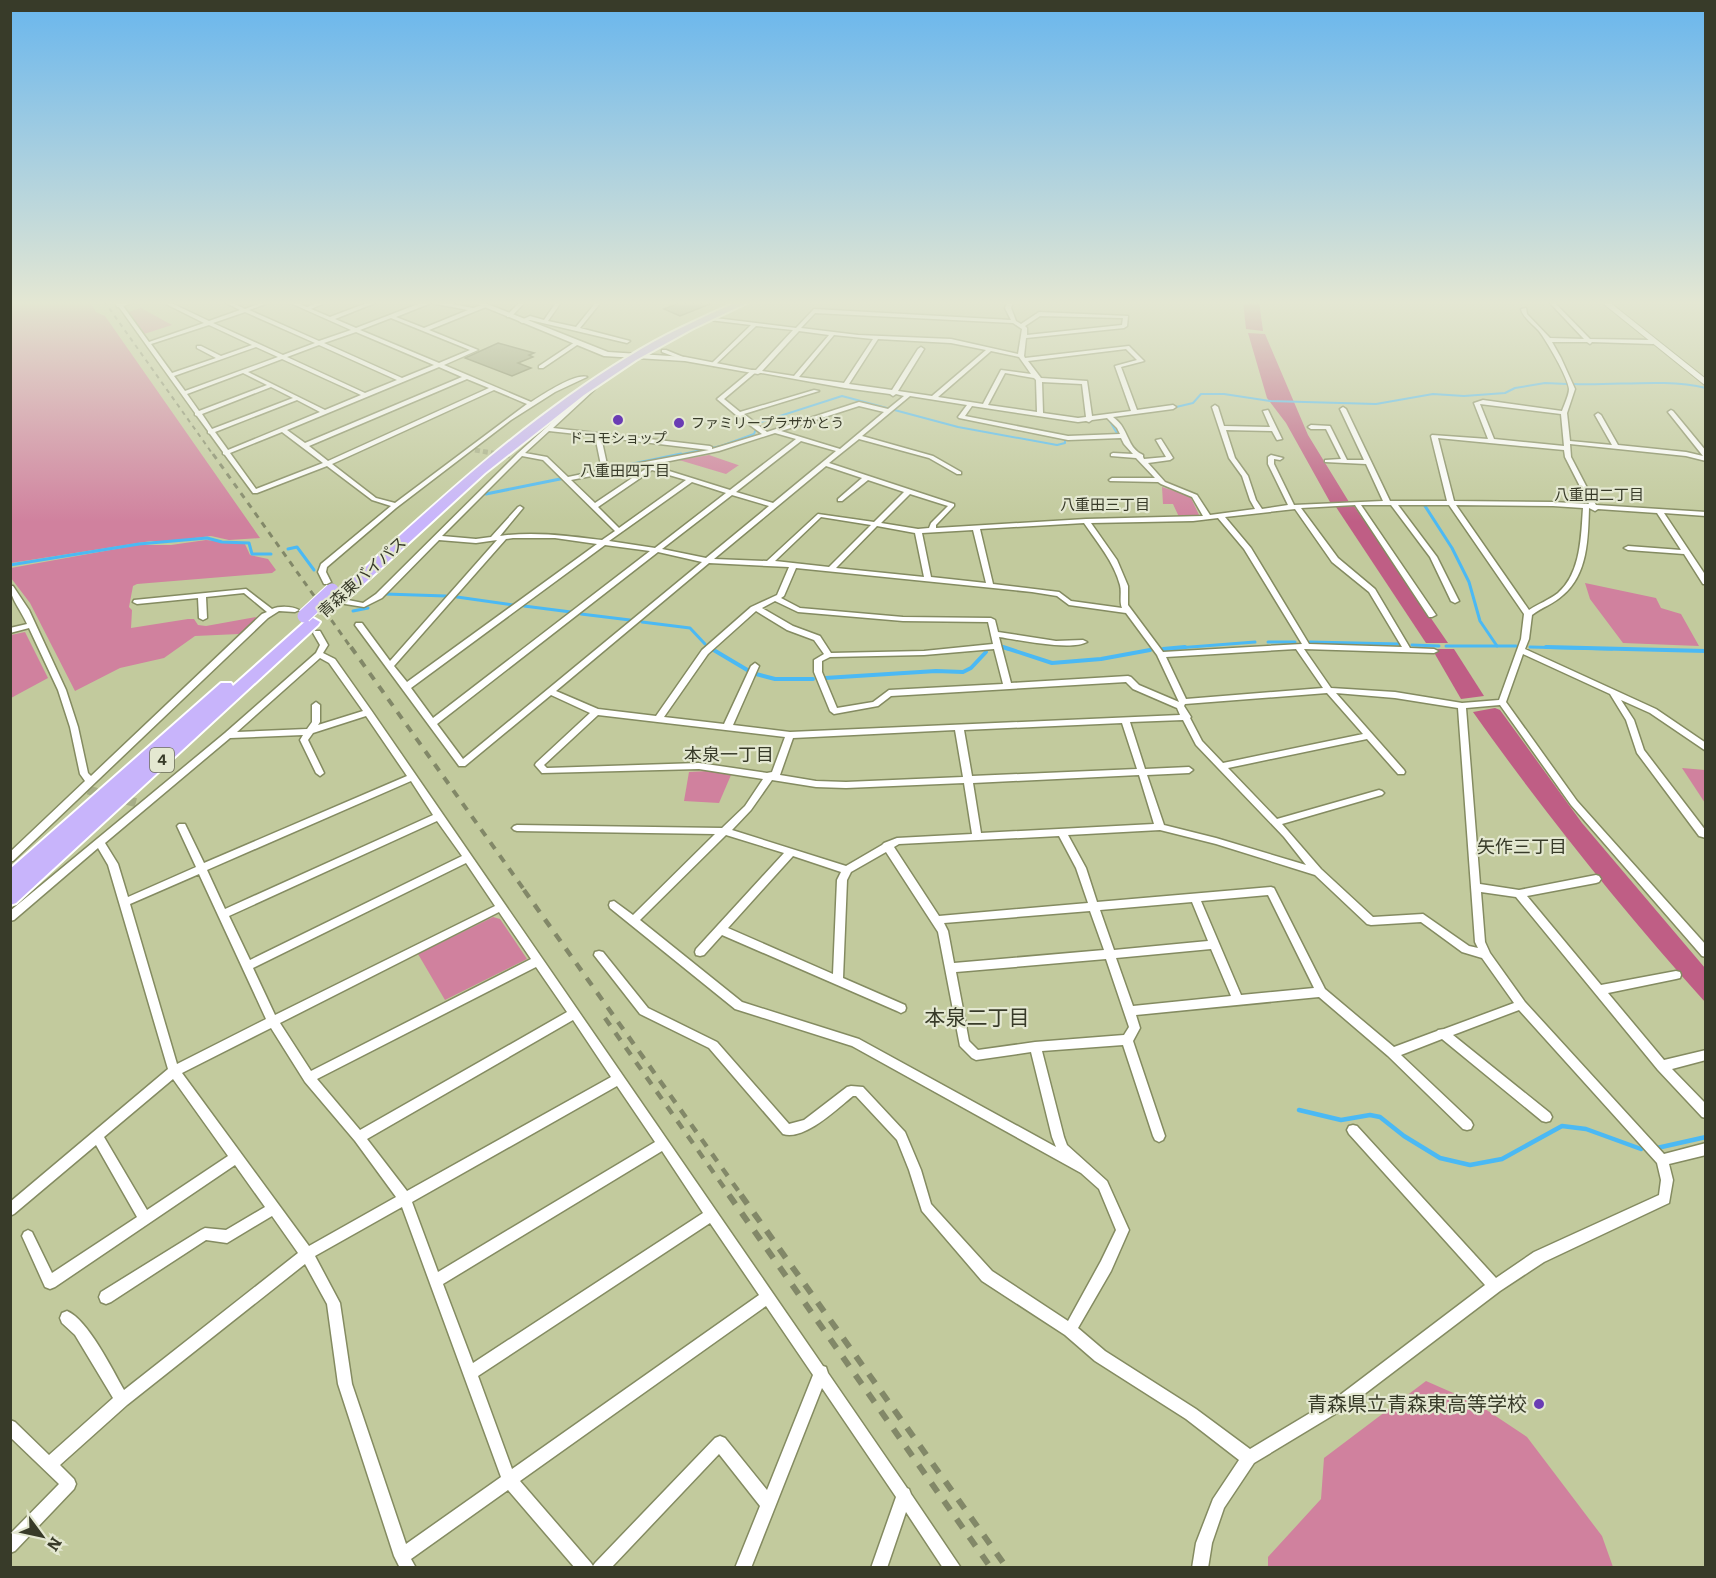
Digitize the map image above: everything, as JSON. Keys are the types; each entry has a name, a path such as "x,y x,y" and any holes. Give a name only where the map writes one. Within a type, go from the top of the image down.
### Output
{"highway":[{"name":"青森東バイパス","path":"10,880 307,620 490,450 588,375"},
{"name":"青森東バイパス","path":"337,593 501,452 604,375"},
{"name":"青森東バイパス","path":"14,906 307,620"}],"main road":[{"path":"1694,375 1706,384"}],"street":[{"path":"174,375 170,376 255,492 326,464 495,388"},
{"path":"183,394 238,375"},
{"path":"250,375 326,412"},
{"path":"321,375 365,395"},
{"path":"390,375 402,380"},
{"path":"225,453 414,375"},
{"path":"462,375 531,404"},
{"path":"752,375 720,399 766,434"},
{"path":"773,375 893,394 1089,420 1134,411 1173,407"},
{"path":"795,378 798,375"},
{"path":"844,386 852,375"},
{"path":"893,394 905,375"},
{"path":"932,399 961,375"},
{"path":"984,407 1001,375"},
{"path":"1021,375 1085,382 1089,420"},
{"path":"1034,375 1037,378 1040,415"},
{"path":"1121,375 1134,411"},
{"path":"1527,614 1563,592 1583,551 1591,509 1568,457 1564,413 1572,389 1565,375"},
{"path":"304,446 467,377"},
{"path":"584,377 555,388 531,404 396,505 324,566 322,572 337,593 355,605 370,602 439,538 516,456 592,389 599,378"},
{"path":"197,414 272,385"},
{"path":"738,414 816,391"},
{"path":"359,625 462,764 907,396"},
{"path":"210,432 298,398"},
{"path":"1492,441 1477,403 1525,406 1564,413"},
{"path":"566,479 717,450 859,404 888,411"},
{"path":"970,405 961,417 1068,438 1123,436"},
{"path":"1215,406 1232,458 1245,476 1259,510"},
{"path":"1343,409 1391,504 1433,557 1455,601"},
{"path":"1266,411 1279,439"},
{"path":"1671,412 1706,458"},
{"path":"1598,415 1616,447"},
{"path":"1109,416 1126,443 1143,458 1161,480 1169,487 1195,496 1208,518"},
{"path":"1311,427 1328,427 1345,462"},
{"path":"1222,428 1274,429"},
{"path":"548,429 717,450"},
{"path":"284,430 374,499 396,505"},
{"path":"774,431 841,451"},
{"path":"597,436 605,471"},
{"path":"1502,702 1526,639 1527,614 1451,503 1434,436 1616,447 1706,458"},
{"path":"858,437 931,457 959,473"},
{"path":"432,723 800,439"},
{"path":"1113,455 1170,458 1159,440"},
{"path":"516,456 545,458 619,531"},
{"path":"1280,458 1271,457 1271,464 1276,479 1294,507 1335,560 1372,591 1408,650"},
{"path":"1328,461 1369,462"},
{"path":"642,464 775,506"},
{"path":"825,464 952,505 933,524 932,531"},
{"path":"594,507 652,467"},
{"path":"840,500 867,477"},
{"path":"406,687 691,480"},
{"path":"1112,480 1161,480"},
{"path":"831,569 909,491"},
{"path":"1357,504 1432,615"},
{"path":"769,563 820,515 918,531 932,531 1086,521 1208,518 1259,510 1357,504 1553,504 1591,509 1706,514"},
{"path":"494,539 520,508"},
{"path":"1660,513 1706,582"},
{"path":"1220,516 1247,548 1329,690 1401,772"},
{"path":"1086,521 1113,560 1124,586 1124,605 1161,655 1199,743 1318,872 1371,921 1423,918 1466,949 1486,956"},
{"path":"976,528 990,585"},
{"path":"918,531 928,579"},
{"path":"439,538 476,542 504,537 545,535 657,550 708,561 794,565 1059,594 1069,603 1127,611"},
{"path":"390,666 504,537"},
{"path":"1628,548 1686,552"},
{"path":"659,718 705,652 758,608 780,596 794,565"},
{"path":"10,588 32,625 68,706 87,786"},
{"path":"137,602 249,592 271,612"},
{"path":"202,596 203,618"},
{"path":"775,598 798,610 903,619 991,620 1007,684"},
{"path":"758,608 790,628 817,638 829,655"},
{"path":"10,858 271,612 282,609 307,620 324,645 319,654 228,735 141,804 100,843 14,906 10,917"},
{"path":"10,631 32,625"},
{"path":"994,634 1056,643 1083,642"},
{"path":"997,646 924,653 829,655 818,660 818,672 834,711 874,704 889,693 1007,684 1128,679 1136,687 1181,704 1329,690 1395,694 1462,706 1502,702"},
{"path":"1161,655 1303,646 1355,650 1434,651"},
{"path":"1521,650 1668,719 1706,748"},
{"path":"319,654 332,661 368,712 953,1568"},
{"path":"728,726 755,666"},
{"path":"550,692 596,712 790,735 1186,717"},
{"path":"1612,692 1630,720 1640,751 1702,834 1706,835"},
{"path":"1502,702 1574,803 1706,953"},
{"path":"316,705 316,722 304,740 320,773"},
{"path":"1200,1568 1204,1543 1218,1504 1249,1458 1345,1400 1495,1286 1539,1257 1665,1200 1667,1180 1662,1160 1521,1005 1486,956 1480,942 1462,706"},
{"path":"228,735 312,730 368,712"},
{"path":"596,712 539,765 545,771 699,766 816,784 846,785 1189,770"},
{"path":"1125,720 1160,827"},
{"path":"959,728 977,836"},
{"path":"635,920 748,808 773,776 790,735"},
{"path":"1221,766 1370,736"},
{"path":"124,902 412,777"},
{"path":"1274,823 1379,793"},
{"path":"223,914 439,816"},
{"path":"182,826 273,1022 309,1078 359,1137 405,1199 509,1480 586,1568"},
{"path":"838,980 842,880 847,870 897,841 1160,827 1216,841 1318,872"},
{"path":"518,828 725,831 847,870"},
{"path":"887,845 943,931 964,1043 976,1055 1035,1047 1127,1040 1136,1028 1095,905 1081,868 1062,832"},
{"path":"100,843 113,864 174,1071 307,1254 333,1303 345,1384 405,1562 509,1480 767,1297"},
{"path":"700,952 790,853"},
{"path":"248,966 468,858"},
{"path":"1476,886 1519,894 1596,879"},
{"path":"937,920 1271,891 1321,992 1392,1053 1467,1125"},
{"path":"1519,894 1662,1066 1706,1113"},
{"path":"1195,898 1237,999"},
{"path":"614,905 739,1006 855,1042 1083,1168"},
{"path":"10,1210 174,1071 501,907"},
{"path":"722,930 901,1008"},
{"path":"950,968 1215,945"},
{"path":"599,955 644,1011 713,1045 787,1130 807,1125 851,1090 859,1090 901,1136 915,1170 926,1207 987,1276 1070,1330 1101,1356 1191,1414 1249,1458"},
{"path":"309,1078 538,961"},
{"path":"1599,990 1676,975"},
{"path":"1130,1011 1321,992"},
{"path":"1392,1053 1521,1005"},
{"path":"359,1137 574,1014"},
{"path":"1442,1033 1546,1117"},
{"path":"1127,1040 1159,1137"},
{"path":"1035,1047 1058,1137 1064,1149 1103,1185 1123,1230 1106,1266 1070,1330"},
{"path":"1662,1066 1706,1055"},
{"path":"49,1465 122,1400 307,1254 618,1079"},
{"path":"1353,1130 1495,1286"},
{"path":"97,1136 145,1219"},
{"path":"435,1281 663,1144"},
{"path":"1662,1160 1706,1149"},
{"path":"28,1236 50,1282 237,1157"},
{"path":"106,1297 205,1234 227,1237 274,1208"},
{"path":"469,1374 711,1215"},
{"path":"67,1318 80,1330 122,1400"},
{"path":"743,1568 821,1372"},
{"path":"10,1427 69,1484 10,1546"},
{"path":"600,1568 720,1443 768,1504"},
{"path":"879,1568 904,1494"}],"shaded area":[{"path":"11,375 146,375 260,538 229,540 211,536 162,542 151,541 11,563"},
{"path":"1260,375 1282,375 1308,435 1349,502 1330,502 1286,423 1267,398"},
{"path":"709,455 739,465 726,474 679,460"},
{"path":"1162,487 1190,496 1200,517 1179,517 1173,504 1163,504"},
{"path":"1354,506 1448,643 1426,643 1336,507"},
{"path":"206,540 245,544 250,555 268,559 276,570 272,573 137,584 133,586 129,607 132,610 131,628 188,619 194,619 198,625 206,626 256,617 255,620 239,634 195,636 164,658 120,668 75,691 30,603 11,578 11,568 138,545 171,545"},
{"path":"1585,583 1656,598 1661,608 1681,614 1699,646 1623,643 1590,599"},
{"path":"25,632 48,678 11,698 11,635"},
{"path":"1432,649 1454,649 1484,696 1461,699"},
{"path":"1495,708 1500,710 1582,823 1705,968 1705,1002 1585,860 1528,788 1473,712"},
{"path":"1682,768 1705,770 1705,803"},
{"path":"708,771 731,775 719,803 684,801 689,772"},
{"path":"493,917 500,919 527,959 445,1000 418,954"},
{"path":"1426,1381 1476,1403 1527,1437 1602,1536 1613,1567 1268,1567 1268,1557 1321,1499 1324,1458"}],"waterway":[{"path":"1172,408 1193,403 1201,394 1224,394 1270,401 1376,404 1433,394 1464,396 1505,393 1515,388 1545,383 1567,384"},
{"path":"1573,384 1674,383 1706,388"},
{"path":"673,456 721,446 754,434 758,423 842,396 958,427 1057,445 1065,443 1065,436"},
{"path":"1118,435 1108,418 1126,415"},
{"path":"575,476 681,454"},
{"path":"486,494 565,478"},
{"path":"1425,506 1452,548 1469,582 1480,621 1497,646"},
{"path":"10,565 139,544 207,538 222,542 249,543 252,554 271,554"},
{"path":"288,549 297,547 314,570"},
{"path":"385,594 446,596"},
{"path":"457,597 513,605"},
{"path":"524,606 571,612"},
{"path":"353,611 368,608"},
{"path":"581,614 630,620"},
{"path":"642,622 690,628 705,644"},
{"path":"1165,649 1255,642"},
{"path":"1268,642 1295,642"},
{"path":"1310,642 1400,644"},
{"path":"1412,645 1439,646"},
{"path":"1446,646 1497,646"},
{"path":"1497,646 1516,646"},
{"path":"1002,647 1008,649"},
{"path":"1003,647 1052,663 1101,659 1150,650"},
{"path":"1163,649 1185,647"},
{"path":"1530,647 1612,649"},
{"path":"1546,647 1706,651"},
{"path":"712,649 749,671"},
{"path":"825,678 936,671 963,672 971,668 986,652"},
{"path":"756,674 775,679 813,679"},
{"path":"1299,1110 1341,1120 1370,1115 1380,1117 1404,1136 1440,1158 1470,1165 1502,1159 1562,1126 1586,1129 1641,1149"},
{"path":"1657,1148 1706,1137"}],"tunnel":[{"path":"475,450 510,456"},
{"path":"501,454 511,456"},
{"path":"327,582 348,602"},
{"path":"88,790 137,803"}],"railway":[{"path":"156,375 214,456"},
{"path":"213,454 352,649"},
{"path":"351,647 525,891"},
{"path":"524,890 742,1196"},
{"path":"605,1018 730,1196"},
{"path":"729,1195 991,1568"},
{"path":"741,1195 1007,1568"}],"place":[{"name":"ドコモショップ","path":"618,420"},
{"name":"ファミリープラザかとう","path":"679,423"},
{"name":"青森県立青森東高等学校","path":"1539,1404"}],"district":[{"name":"八重田四丁目","path":"625,471"},
{"name":"八重田二丁目","path":"1599,495"},
{"name":"八重田三丁目","path":"1105,505"},
{"name":"本泉一丁目","path":"729,755"},
{"name":"矢作三丁目","path":"1522,847"},
{"name":"本泉二丁目","path":"977,1018"}]}
